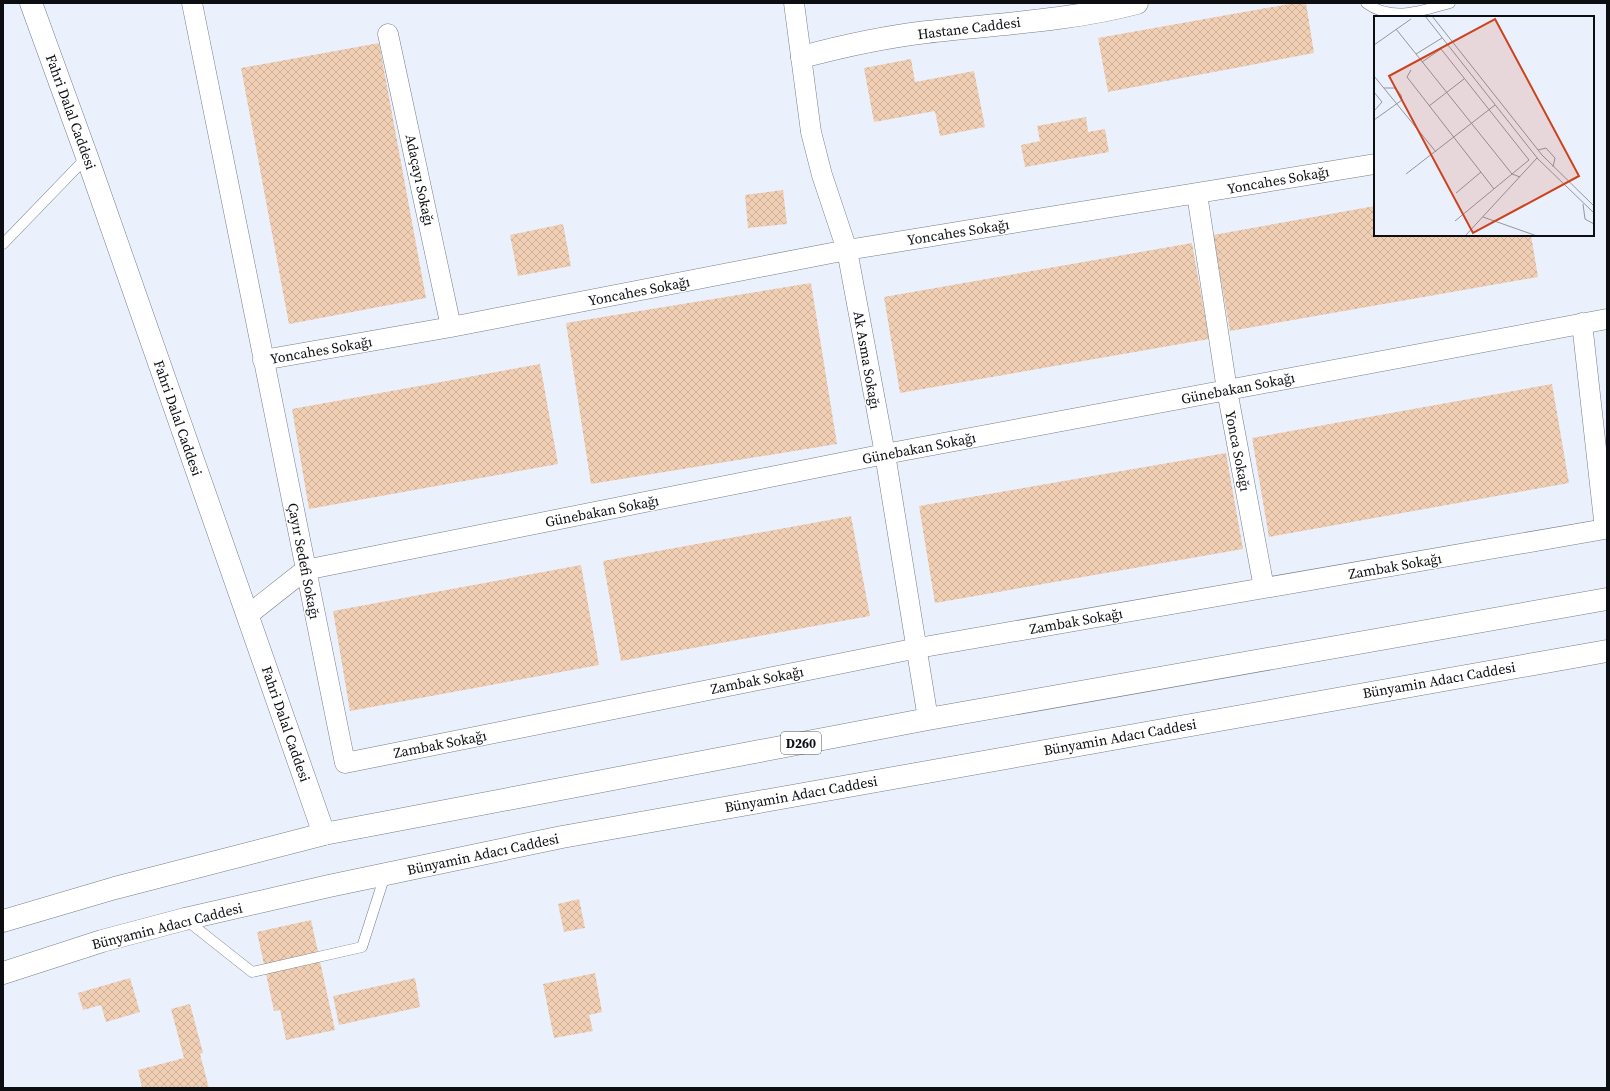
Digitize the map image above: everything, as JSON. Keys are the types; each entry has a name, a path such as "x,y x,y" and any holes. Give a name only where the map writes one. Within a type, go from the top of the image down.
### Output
{"main road":[{"name":"Fahri Dalal Caddesi","path":"31,3 87,157 324,834"},
{"name":"Hastane Caddesi","path":"802,57 861,42 925,32 1068,16 1113,9 1137,3"},
{"name":"D260","path":"3,921 114,888 324,834 928,719 1607,599"},
{"name":"Bünyamin Adacı Caddesi","path":"3,973 102,942 185,920 329,886 562,837 1607,651"}],"street":[{"name":"Yoncahes Sokağı","path":"192,3 263,360 451,327 847,250 1374,164"},
{"name":"Ak Asma Sokağı","path":"794,3 811,132 822,175 847,250 918,648 928,719"},
{"name":"Adaçayı Sokağı","path":"388,34 451,327"},
{"name":"Yonca Sokağı","path":"1197,194 1227,390 1264,588"},
{"name":"Günebakan Sokağı","path":"248,615 305,570 884,454 1607,319"},
{"name":"Zambak Sokağı","path":"345,762 918,648 1605,529 1582,324"},
{"name":"Çayır Sedefi Sokağı","path":"263,360 345,762"}],"lane":[{"path":"1366,3 1379,10 1401,15 1413,14 1450,3"},
{"path":"3,244 87,157"},
{"path":"185,920 252,972 355,949 362,947 385,874"}],"building":[{"path":"1295,3 1306,3 1314,53 1108,92 1098,38"},
{"path":"379,43 426,298 289,324 241,68"},
{"path":"911,59 915,82 974,71 985,127 940,136 935,111 874,122 864,68"},
{"path":"1086,117 1088,132 1105,129 1109,152 1025,167 1021,145 1040,141 1037,126"},
{"path":"783,190 787,224 748,228 745,195"},
{"path":"1374,206 1374,236 1531,236 1538,277 1230,331 1213,235"},
{"path":"563,224 571,266 518,276 510,235"},
{"path":"1192,243 1209,339 900,393 884,297"},
{"path":"811,283 837,444 591,484 566,323"},
{"path":"540,364 558,464 309,509 292,409"},
{"path":"1552,384 1569,483 1269,537 1252,438"},
{"path":"1226,453 1243,549 935,603 919,506"},
{"path":"851,516 870,616 621,661 603,561"},
{"path":"581,565 599,665 350,711 333,611"},
{"path":"579,899 585,928 564,932 558,904"},
{"path":"311,920 335,1030 286,1040 280,1010 274,1011 257,932"},
{"path":"595,973 602,1012 589,1015 593,1031 554,1038 543,984"},
{"path":"130,978 140,1012 106,1022 101,1005 83,1010 78,993"},
{"path":"415,978 420,1007 339,1025 333,996"},
{"path":"190,1004 203,1053 200,1054 209,1088 142,1088 138,1070 184,1058 171,1009"}]}
